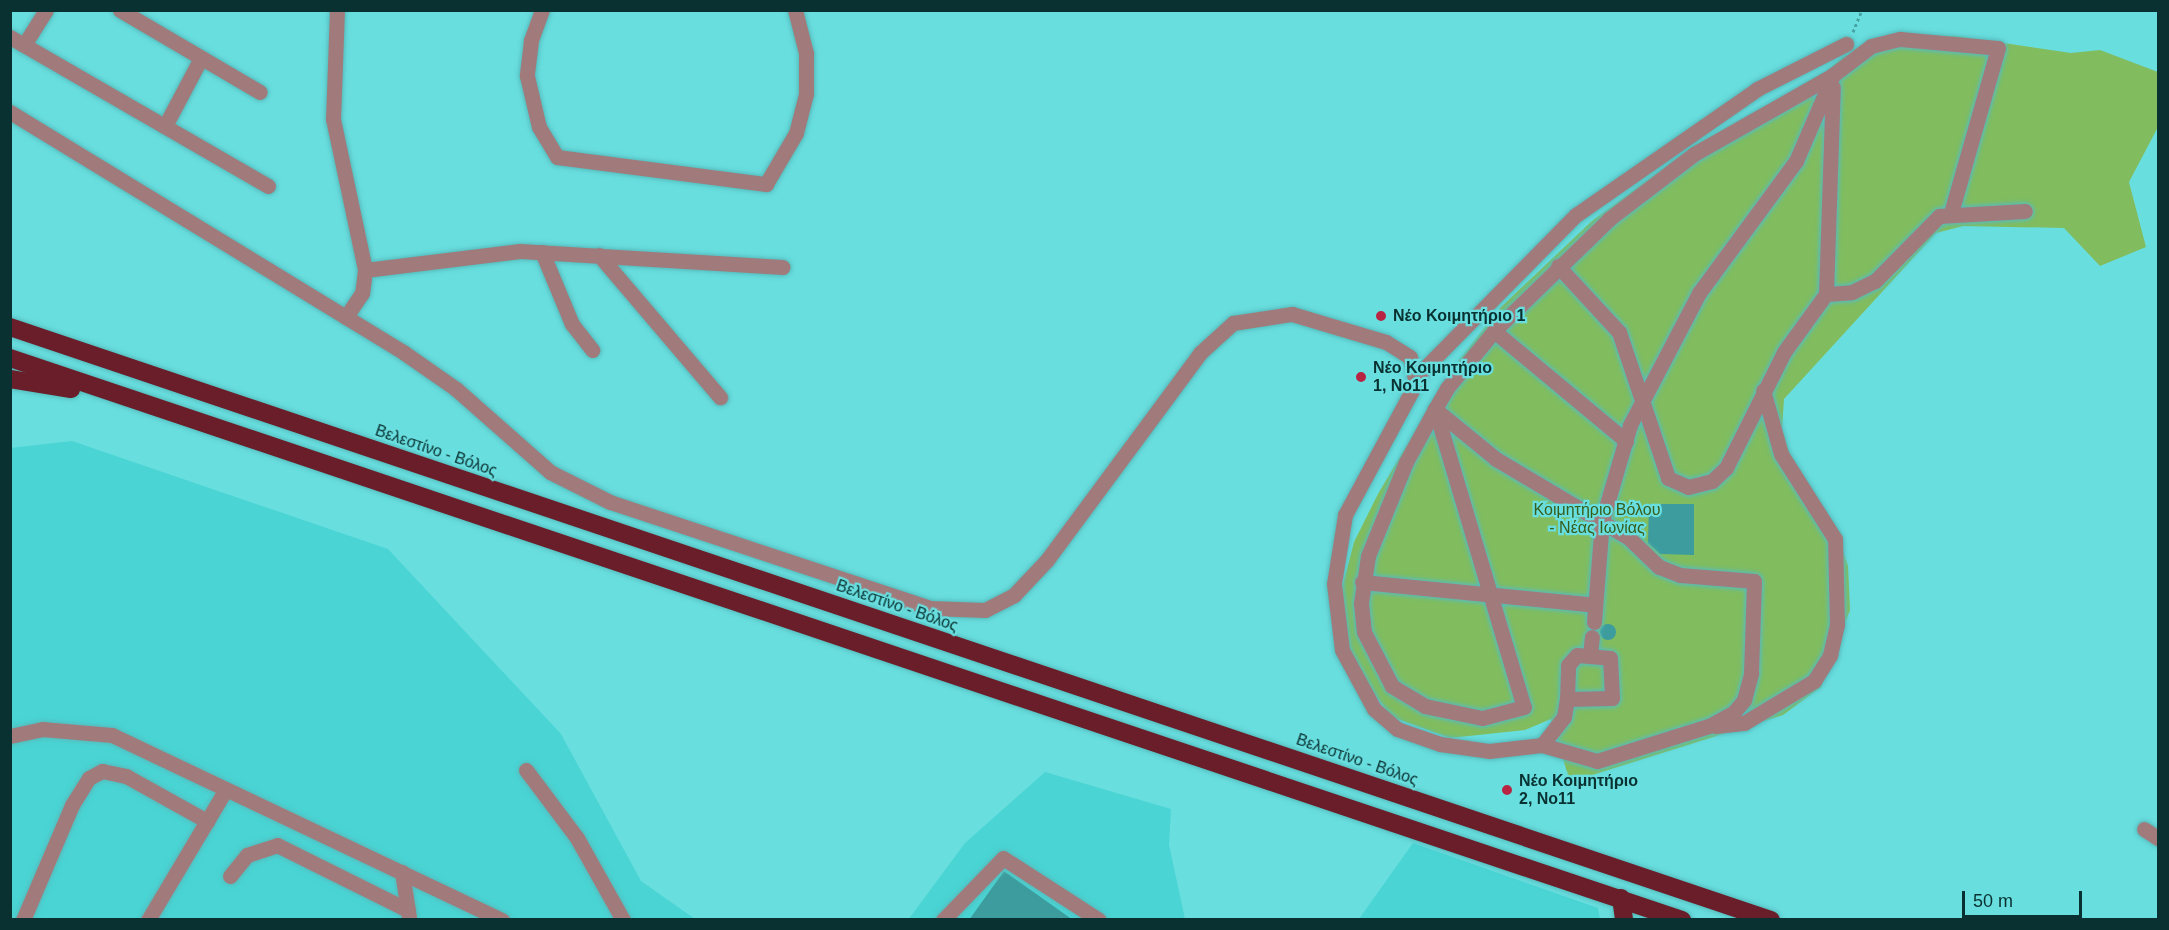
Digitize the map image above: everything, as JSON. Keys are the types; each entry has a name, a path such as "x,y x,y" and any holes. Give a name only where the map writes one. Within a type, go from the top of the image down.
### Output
{"highway":[{"name":"Βελεστίνο - Βόλος","path":"10,327 1771,920"},
{"path":"10,358 1681,919"},
{"path":"10,379 194,420"},
{"path":"1621,898 1624,920"}],"street":[{"path":"24,45 46,10"},
{"path":"120,10 260,92"},
{"path":"337,10 333,118 365,270 362,293 346,317"},
{"path":"542,10 531,41 527,76 539,127 557,157 766,184 788,151 806,94 806,53 795,10"},
{"path":"10,37 268,186"},
{"path":"1435,409 1524,707 1482,718 1461,716 1406,698 1392,686 1364,632 1362,582 1390,494 1435,409 1494,331 1558,266 1609,219 1694,154 1833,75 1853,54 1900,39 1998,48 1951,213"},
{"path":"1763,390 1781,454 1835,539 1837,625 1819,672 1791,699 1744,723 1709,726 1597,761 1542,745 1489,751 1410,736 1388,723 1364,697 1342,650 1334,584 1339,532 1417,376 1576,215 1757,89 1846,44"},
{"path":"165,126 201,58"},
{"path":"1558,266 1619,332 1640,406 1668,478 1688,487 1712,481 1726,468 1763,390 1826,294 1833,75"},
{"path":"1590,655 1602,521 1626,441 1640,406 1699,293 1796,161 1833,75"},
{"path":"10,112 346,317 456,388 523,452 584,490 877,593 954,611 999,607 1030,580 1200,353 1233,322 1279,313 1324,320 1400,348 1410,357 1417,376"},
{"path":"1826,294 1852,292 1875,281 1930,220 1951,213 2025,211"},
{"path":"365,270 497,251 783,267"},
{"path":"542,252 572,324 592,350"},
{"path":"599,255 720,397"},
{"path":"1494,331 1626,441"},
{"path":"1435,409 1496,459 1602,521 1659,567 1680,574 1754,581 1751,673 1744,700 1709,726"},
{"path":"1362,582 1595,605"},
{"path":"1542,745 1564,717 1570,659 1590,655 1612,660 1614,696 1567,699"},
{"path":"10,736 79,728 112,735 502,920"},
{"path":"526,770 578,838 623,920"},
{"path":"23,920 72,805 89,778 102,771 126,776 207,821"},
{"path":"148,920 226,789"},
{"path":"2144,829 2158,838"},
{"path":"230,876 247,855 277,845 409,915"},
{"path":"943,920 1004,858 1099,920"},
{"path":"402,872 409,915"}],"path":[{"path":"1846,44 1862,10"}],"shaded area":[{"path":"72,441 388,549 561,734 641,881 695,919 11,919 10,448"},
{"path":"1045,772 1171,809 1169,845 1185,919 908,920 965,843"},
{"path":"1413,843 1598,908 1600,919 1359,919"}],"green space":[{"name":"Κοιμητήριο Βόλου - Νέας Ιωνίας","path":"1886,36 1956,36 2071,53 2100,50 2158,72 2158,127 2129,182 2146,247 2100,266 2064,228 1963,226 1936,233 1784,399 1782,429 1791,458 1836,530 1848,566 1850,610 1821,687 1783,715 1570,782 1551,719 1525,730 1450,738 1392,717 1367,685 1351,651 1341,618 1343,584 1354,542 1378,494 1450,372 1501,307 1592,221 1693,146 1818,79 1849,51"}],"building":[{"path":"1649,504 1694,504 1694,555 1660,554 1648,543"},
{"path":"1605,624 1611,624 1616,632 1614,638 1605,640 1600,635 1600,629"},
{"path":"1004,871 1073,920 969,920"}],"place":[{"name":"Νέο Κοιμητήριο 1","path":"1381,316"},
{"name":"Νέο Κοιμητήριο 1, Νο11","path":"1361,377"},
{"name":"Νέο Κοιμητήριο 2, Νο11","path":"1507,790"}]}
